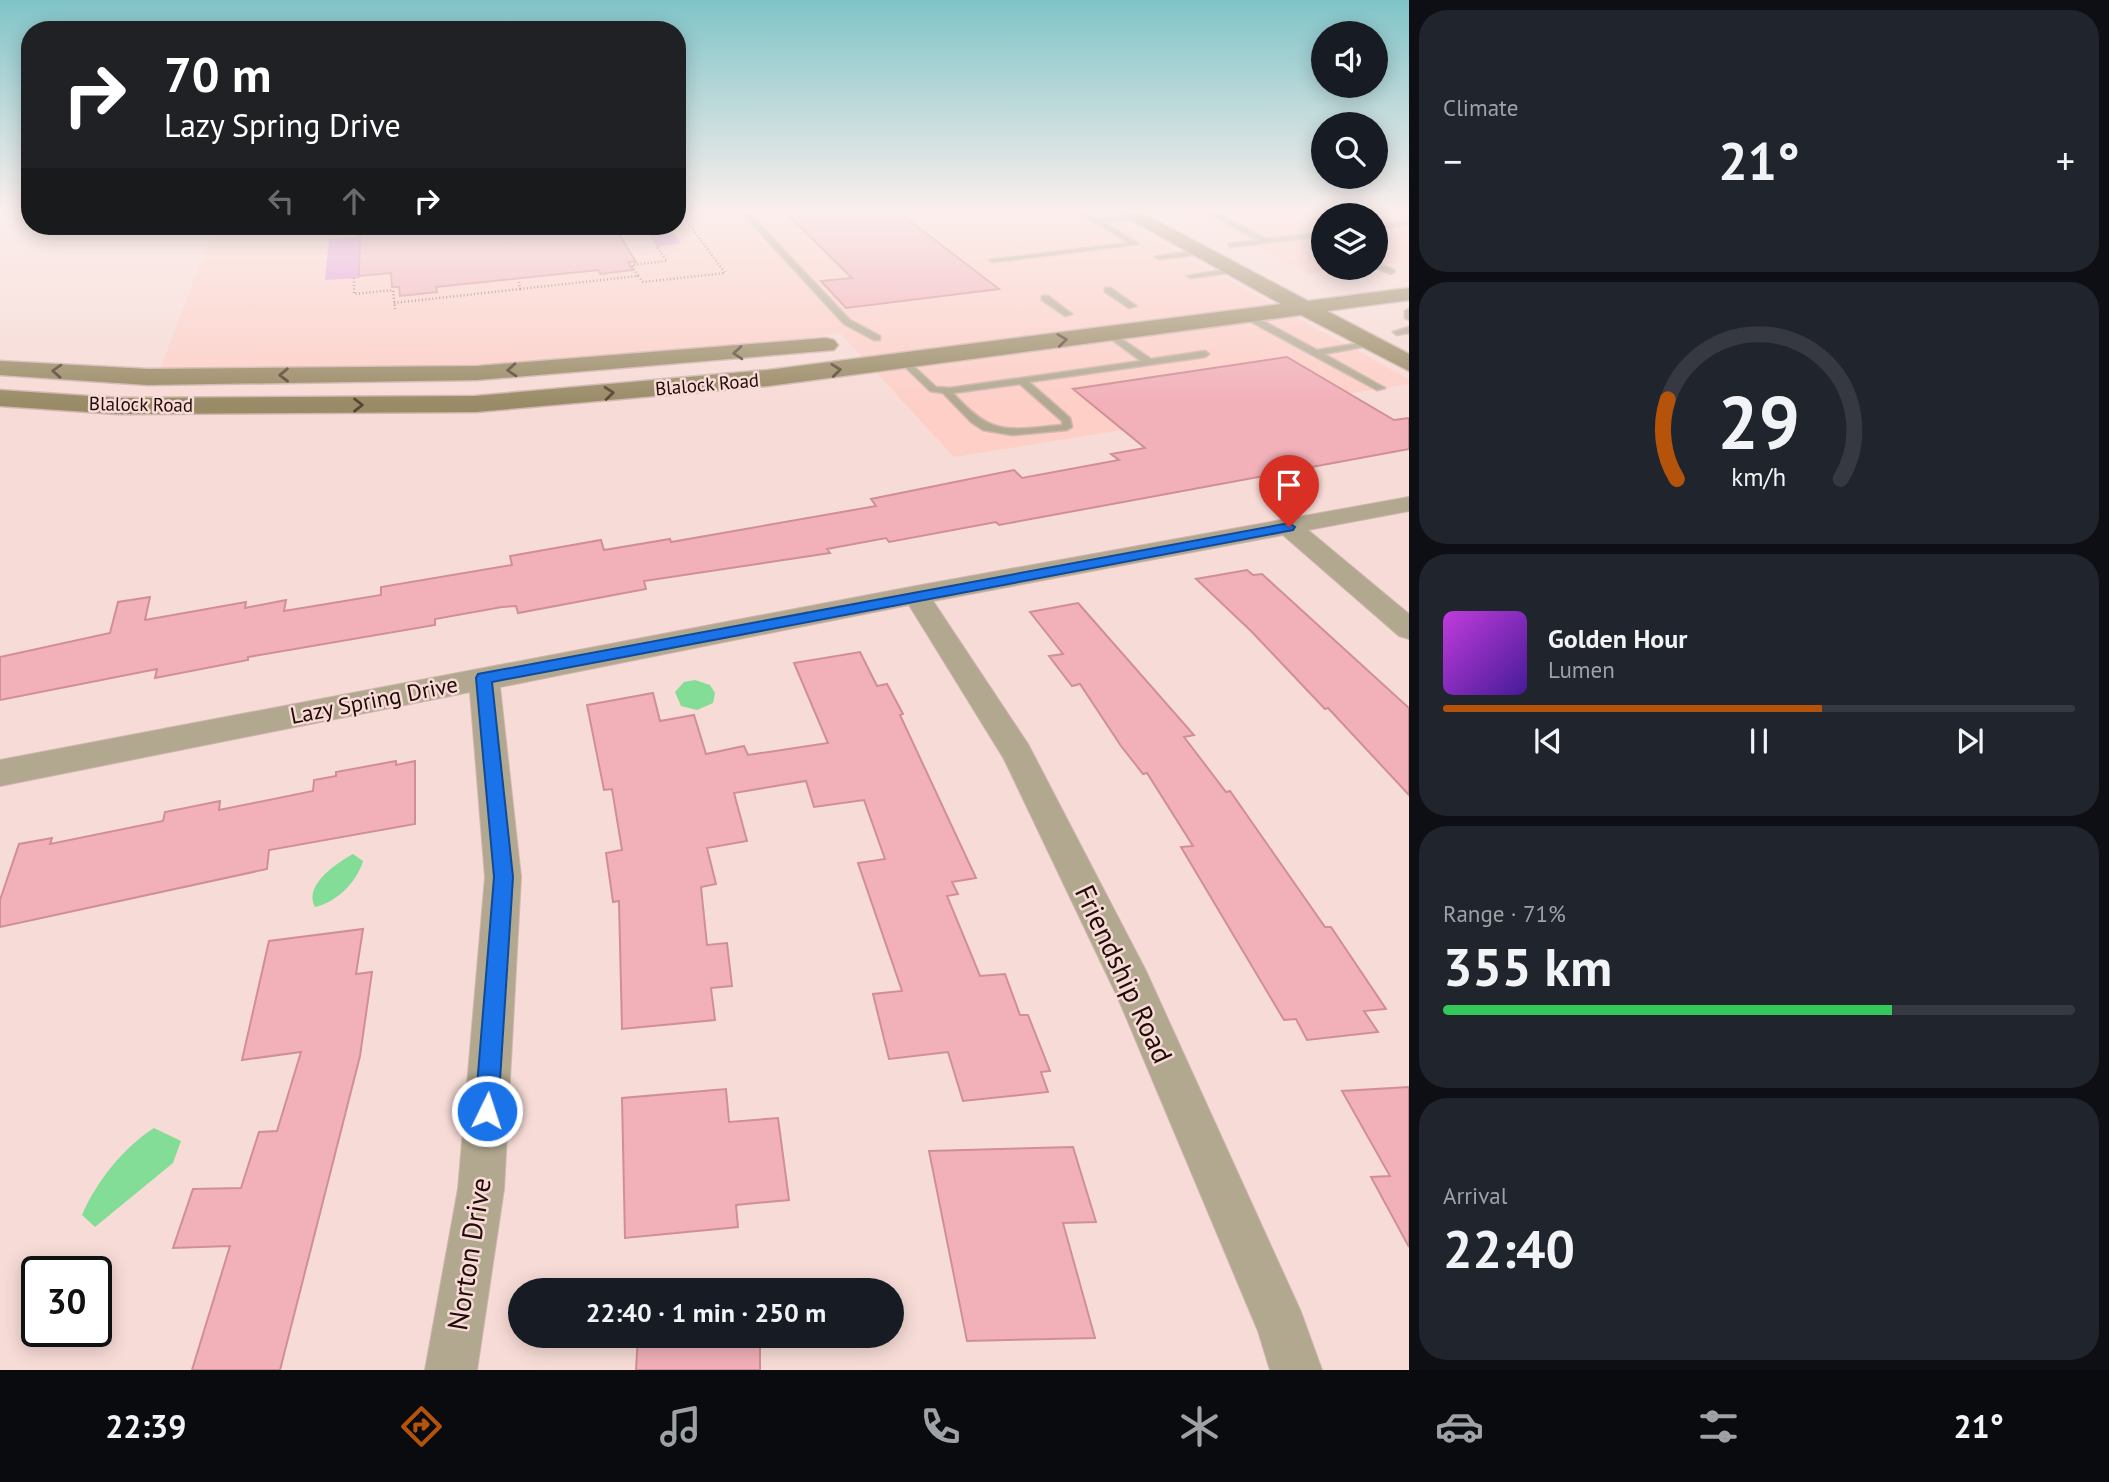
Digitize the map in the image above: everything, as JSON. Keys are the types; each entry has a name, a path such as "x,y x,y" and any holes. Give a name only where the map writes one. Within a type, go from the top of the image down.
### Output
{"main road":[{"path":"1245,276 1305,308 1392,329"},
{"path":"1189,287 1268,288 1305,283 1392,329 1409,364"},
{"name":"Blalock Road","path":"0,398 118,406 475,404 768,378 1343,303 1407,300"},
{"path":"1027,319 1159,302"},
{"name":"Blalock Road","path":"0,368 148,377 477,373 785,350 905,335"},
{"path":"877,338 903,361"},
{"path":"768,378 788,359 785,350"}],"street":[{"name":"Lazy Spring Drive","path":"0,773 916,595 1409,504"},
{"path":"1289,527 1409,629"},
{"name":"Friendship Road","path":"916,595 1017,753 1126,973 1283,1330 1296,1370"},
{"name":"Norton Drive","path":"451,1370 481,1189 503,877 484,678"}],"lane":[{"path":"804,276 848,322 877,338"},
{"path":"1189,287 1218,276"},
{"path":"1108,290 1132,306"},
{"path":"1045,298 1068,314"},
{"path":"1316,353 1392,329 1407,300"},
{"path":"1247,316 1380,388"},
{"path":"1110,334 1149,362"},
{"path":"903,361 933,389 946,391 1205,354"},
{"path":"946,391 968,418 991,430 1008,433 1067,428 1066,420 1022,381"}],"path":[{"path":"394,303 638,276 643,282 693,276"},
{"path":"354,278 354,294 394,290 395,309"},
{"path":"519,282 520,289"}],"shaded area":[{"path":"196,276 1221,276 1409,379 1409,384 954,457 840,333 761,344 482,365 160,369"},
{"path":"325,276 360,276 360,278 325,280"},
{"path":"695,680 710,685 715,693 713,703 697,710 681,706 675,692 684,682"},
{"path":"353,854 363,861 351,883 331,901 315,907 314,891 318,883 331,869"},
{"path":"154,1128 181,1141 173,1163 95,1227 82,1215 95,1190 122,1155"}],"building":[{"path":"391,276 541,276 436,287 437,292 400,296 399,287 392,287"},
{"path":"850,276 982,276 999,289 846,308 821,281 852,278"},
{"path":"1287,357 1394,420 1409,418 1409,449 999,525 996,522 889,542 886,538 827,549 830,553 644,581 646,589 518,613 516,606 502,607 435,619 435,625 248,657 248,660 155,678 157,669 0,700 0,657 110,633 118,602 150,597 145,620 246,602 245,608 286,600 284,611 381,595 381,587 512,565 510,556 601,540 604,550 670,539 671,542 876,506 871,499 1014,470 1022,478 1119,460 1111,454 1145,448 1073,389"},
{"path":"1247,570 1253,575 1262,574 1409,708 1409,795 1328,708 1325,709 1251,631 1196,579"},
{"path":"1078,603 1194,735 1184,737 1226,792 1230,791 1325,927 1331,927 1386,1009 1364,1011 1378,1032 1307,1040 1296,1019 1284,1020 1181,847 1193,846 1147,773 1143,774 1121,746 1080,684 1072,686 1049,656 1063,654 1030,612"},
{"path":"860,652 877,686 887,684 903,714 900,715 976,878 952,882 958,894 947,896 980,976 1005,974 1020,1015 1028,1015 1050,1071 1041,1072 1048,1092 963,1101 948,1052 889,1059 873,994 902,991 858,863 885,859 864,800 814,807 806,781 734,793 747,841 707,848 716,884 701,887 707,945 727,943 732,986 711,988 715,1020 622,1029 619,901 613,902 606,853 622,850 612,789 604,790 587,705 653,693 660,721 694,715 706,754 744,746 748,755 828,743 794,663"},
{"path":"396,761 396,765 415,761 415,824 269,850 267,869 0,927 0,900 19,844 52,838 50,844 163,821 165,812 220,801 219,810 313,791 314,780 336,776 336,772"},
{"path":"363,929 356,974 372,972 360,1056 280,1370 192,1370 230,1246 173,1248 193,1189 241,1188 259,1132 277,1131 301,1052 242,1060 269,941"},
{"path":"1409,1087 1409,1247 1371,1177 1390,1176 1342,1091"},
{"path":"726,1089 729,1122 778,1118 789,1200 736,1205 738,1227 625,1238 622,1098"},
{"path":"1073,1147 1096,1222 1063,1223 1095,1338 967,1341 929,1151"},
{"path":"637,1348 760,1348 760,1370 636,1370"}],"route":[{"path":"487,1111 503,877 484,678 1289,527"}]}
